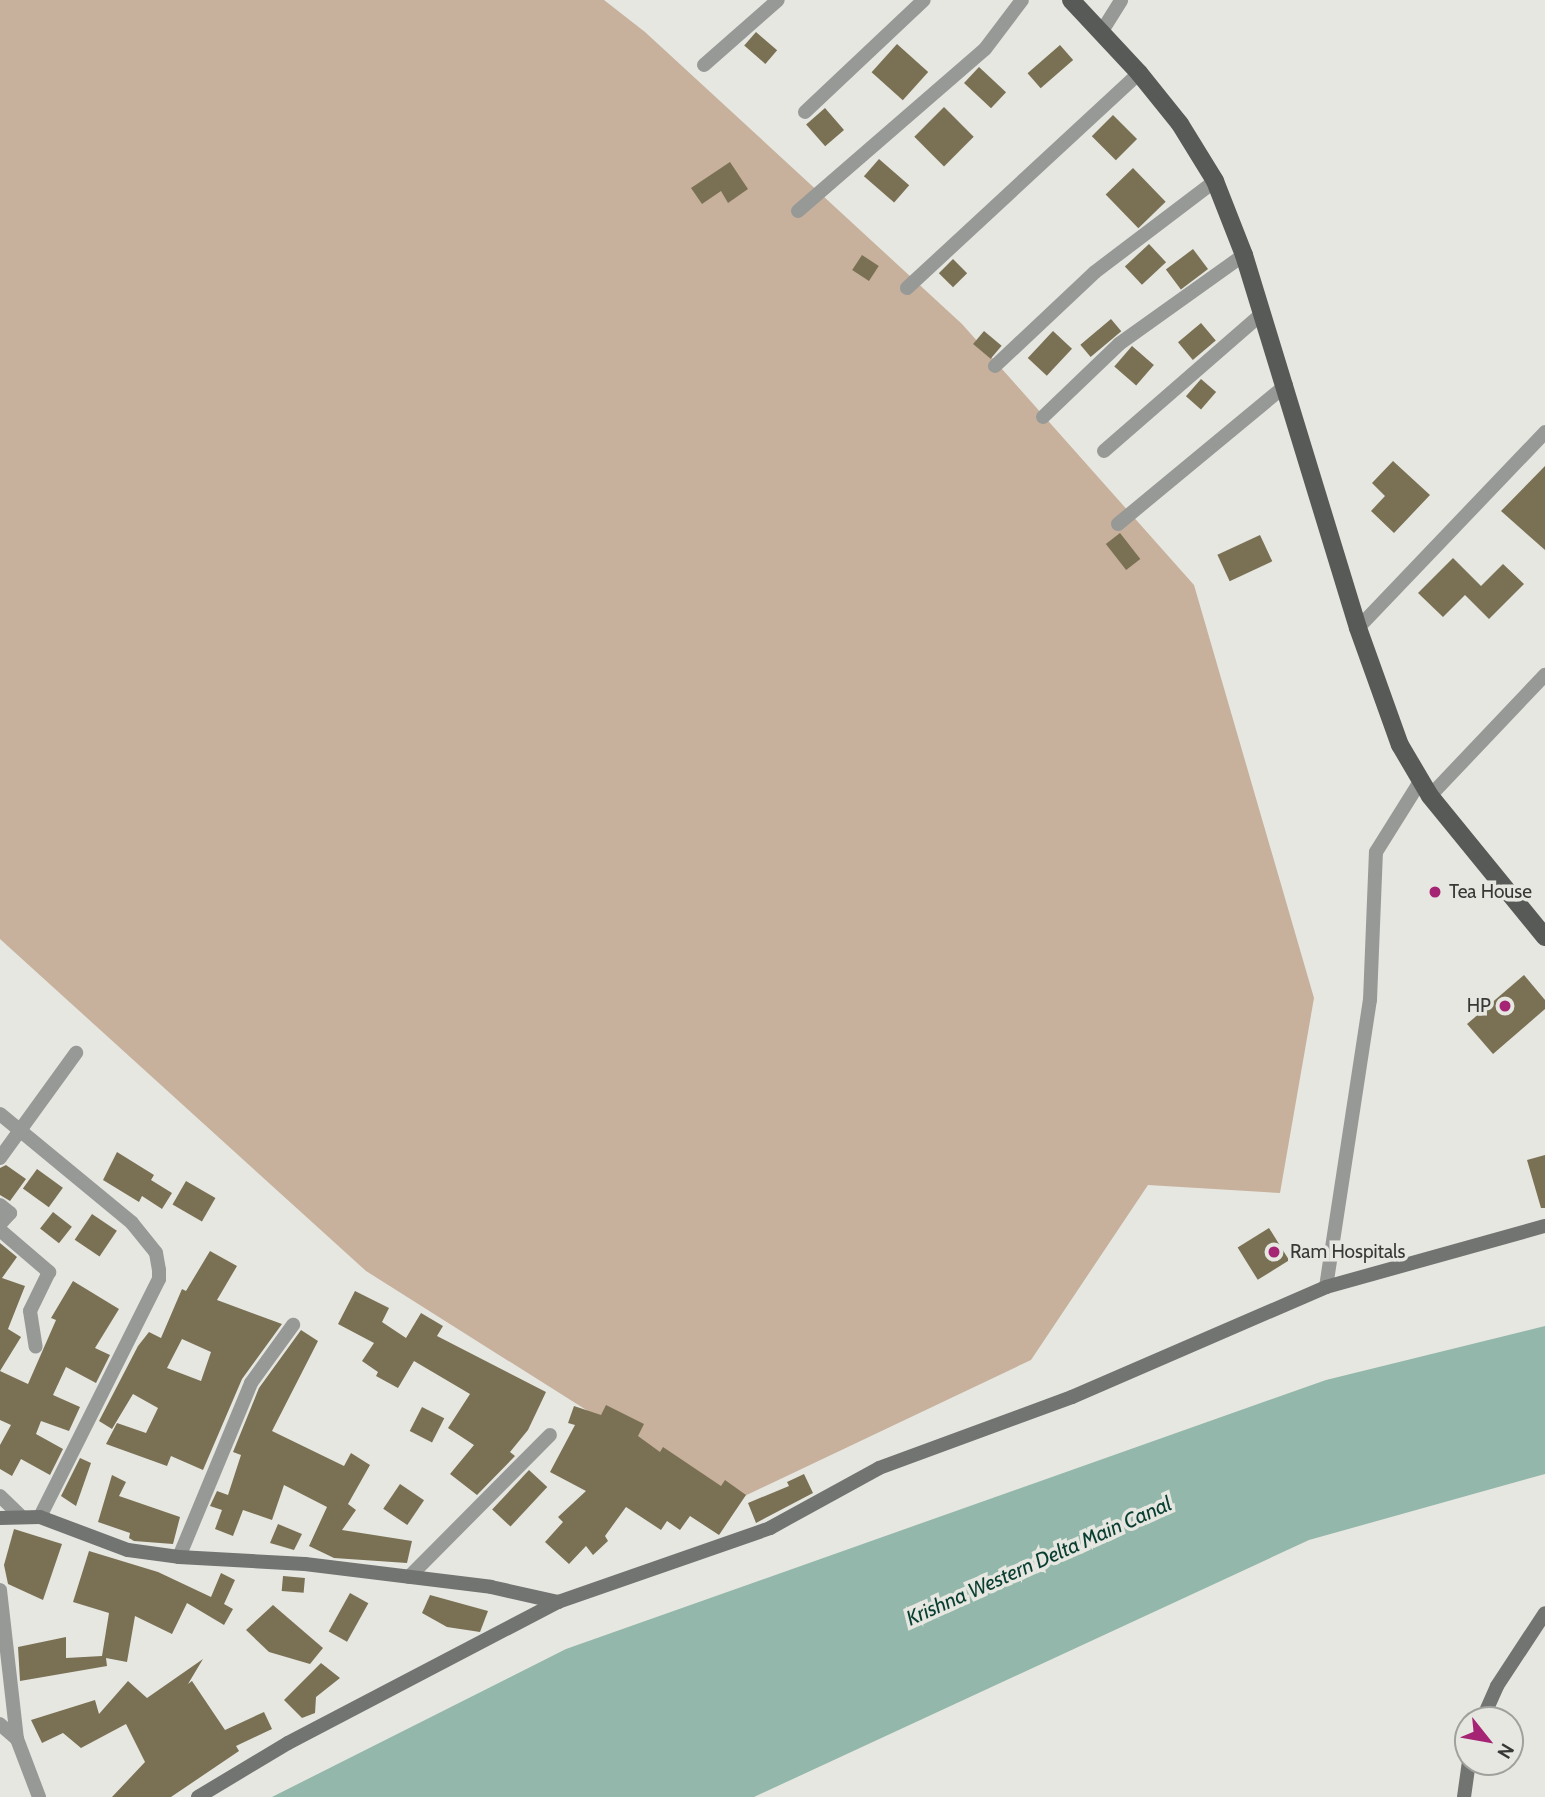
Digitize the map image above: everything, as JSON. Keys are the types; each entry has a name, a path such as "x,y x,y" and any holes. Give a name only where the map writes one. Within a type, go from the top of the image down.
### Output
{"main road":[{"path":"1071,0 1139,73 1180,124 1215,181 1244,255 1286,385 1358,628 1400,745 1425,788 1545,937"}],"street":[{"path":"704,65 778,0"},
{"path":"805,111 924,0"},
{"path":"799,211 985,49 1022,0"},
{"path":"1102,31 1121,0"},
{"path":"907,288 1139,73"},
{"path":"995,366 1095,272 1215,181"},
{"path":"1043,417 1119,344 1244,255"},
{"path":"1104,451 1263,313"},
{"path":"1118,524 1286,385"},
{"path":"1358,628 1545,432"},
{"path":"1326,1287 1372,989 1376,852 1425,788 1545,675"},
{"path":"0,1157 20,1135 76,1053"},
{"path":"0,1114 20,1135 132,1223 152,1246 159,1270 159,1279 40,1517"},
{"path":"0,1205 10,1213 0,1224"},
{"path":"198,1797 288,1743 558,1602 770,1528 880,1468 1072,1397 1326,1287 1545,1226"},
{"path":"0,1230 49,1272 30,1311 36,1347"},
{"path":"179,1557 251,1383 293,1325"},
{"path":"408,1577 550,1435"},
{"path":"0,1496 20,1515"},
{"path":"0,1518 20,1515 40,1517 128,1550 179,1557 305,1564 491,1587 558,1602"},
{"path":"0,1590 17,1739 39,1797"},
{"path":"1488,1706 1497,1686 1545,1613"},
{"path":"0,1724 17,1739"},
{"path":"1464,1797 1467,1776"}],"shaded area":[{"path":"0,0 604,0 645,32 962,324 1194,585 1314,998 1280,1193 1148,1185 1031,1360 732,1502 366,1271 0,939"}],"water":[{"name":"Krishna Western Delta Main Canal","path":"1545,1326 1545,1474 1309,1540 754,1797 272,1797 566,1649 1326,1380"}],"building":[{"path":"756,32 777,50 765,64 744,46"},
{"path":"897,44 928,72 903,100 872,72"},
{"path":"1060,45 1073,60 1041,88 1028,73"},
{"path":"979,67 1006,92 991,108 964,83"},
{"path":"944,107 974,137 944,166 914,137"},
{"path":"825,108 844,130 825,146 806,124"},
{"path":"1113,115 1137,139 1116,160 1092,136"},
{"path":"879,159 909,185 894,203 864,176"},
{"path":"730,162 748,189 728,203 721,191 702,204 691,188"},
{"path":"1133,168 1166,202 1138,228 1106,194"},
{"path":"1149,244 1166,262 1142,285 1125,267"},
{"path":"1193,249 1208,269 1181,289 1166,269"},
{"path":"862,255 879,266 869,281 852,270"},
{"path":"953,259 967,273 953,287 939,273"},
{"path":"1111,319 1121,331 1091,357 1080,345"},
{"path":"1201,323 1216,341 1193,360 1178,342"},
{"path":"984,331 1002,346 991,359 973,344"},
{"path":"1053,331 1072,349 1047,376 1028,358"},
{"path":"1132,346 1154,365 1136,385 1114,366"},
{"path":"1201,379 1216,392 1201,409 1186,396"},
{"path":"1393,461 1430,495 1394,533 1371,511 1385,496 1372,483"},
{"path":"1545,466 1545,550 1501,511"},
{"path":"1120,533 1140,559 1126,570 1106,544"},
{"path":"1260,535 1272,561 1230,581 1217,555"},
{"path":"1453,558 1481,586 1503,564 1524,584 1489,619 1465,595 1443,617 1418,593"},
{"path":"1524,975 1545,1000 1545,1009 1493,1054 1467,1024"},
{"path":"117,1152 154,1175 151,1180 172,1193 162,1209 142,1196 139,1202 103,1180"},
{"path":"1545,1155 1545,1208 1541,1208 1527,1160"},
{"path":"6,1165 26,1179 10,1201 0,1195 0,1168"},
{"path":"37,1169 63,1188 49,1207 23,1188"},
{"path":"186,1181 215,1198 202,1221 172,1204"},
{"path":"53,1212 72,1227 59,1243 40,1229"},
{"path":"92,1214 117,1231 100,1256 75,1240"},
{"path":"1269,1228 1289,1260 1258,1280 1238,1248"},
{"path":"0,1243 17,1257 2,1278 25,1286 8,1329 21,1337 0,1371"},
{"path":"210,1251 237,1266 217,1300 282,1324 242,1379 203,1470 171,1456 167,1466 106,1444 117,1423 146,1433 158,1408 133,1394 112,1429 99,1421 138,1346 149,1332 161,1338 182,1289 186,1291","holes":["182,1339 211,1352 201,1381 167,1368"]},
{"path":"73,1281 119,1309 95,1348 110,1355 96,1383 66,1367 53,1395 80,1407 69,1431 41,1421 36,1434 63,1449 50,1475 21,1459 12,1476 0,1469 0,1445 11,1425 0,1420 0,1371 28,1384 56,1320 51,1318"},
{"path":"355,1291 389,1308 382,1322 406,1338 421,1313 443,1326 437,1336 546,1392 528,1430 510,1452 515,1456 477,1495 450,1474 474,1445 448,1428 470,1394 414,1361 398,1388 376,1376 378,1372 362,1361 374,1343 338,1324"},
{"path":"301,1330 318,1341 272,1431 344,1466 351,1453 370,1465 348,1504 356,1510 342,1530 412,1541 407,1563 334,1558 309,1546 327,1507 284,1485 272,1520 243,1510 233,1536 215,1529 222,1510 210,1506 217,1491 228,1495 241,1455 233,1452 259,1388"},
{"path":"606,1405 644,1424 638,1436 660,1452 663,1447 721,1486 725,1480 746,1495 719,1535 690,1516 680,1530 667,1521 661,1530 626,1507 605,1536 608,1541 593,1555 586,1546 569,1564 545,1542 563,1522 558,1517 586,1491 550,1472 575,1425 568,1423 574,1406 601,1415"},
{"path":"422,1407 444,1418 432,1442 410,1431"},
{"path":"80,1458 91,1463 76,1506 61,1496"},
{"path":"529,1470 547,1487 510,1527 492,1509"},
{"path":"804,1474 813,1493 756,1523 748,1503 789,1486 787,1482"},
{"path":"112,1475 126,1482 119,1496 180,1517 173,1544 134,1541 129,1538 130,1533 98,1522"},
{"path":"400,1484 424,1500 407,1525 383,1509"},
{"path":"278,1524 302,1534 294,1550 270,1543"},
{"path":"14,1529 62,1544 43,1600 8,1584 4,1565"},
{"path":"89,1551 158,1572 211,1597 221,1573 235,1580 224,1604 233,1609 224,1625 187,1603 172,1634 135,1616 127,1662 106,1658 107,1666 20,1681 18,1647 66,1637 66,1658 102,1656 109,1613 73,1602"},
{"path":"283,1576 305,1578 304,1593 282,1591"},
{"path":"350,1593 368,1603 347,1642 329,1631"},
{"path":"430,1595 488,1611 480,1632 447,1627 422,1613"},
{"path":"273,1605 323,1648 310,1664 269,1652 246,1630"},
{"path":"203,1659 188,1684 192,1681 225,1730 264,1712 272,1729 236,1746 239,1751 171,1797 112,1797 145,1762 126,1724 81,1748 63,1733 42,1743 31,1720 95,1700 99,1714 128,1681 147,1698"},
{"path":"321,1663 340,1678 316,1697 315,1713 302,1718 284,1700"}],"place":[{"name":"Tea House","path":"1435,892"},
{"name":"HP","path":"1505,1006"},
{"name":"Ram Hospitals","path":"1274,1252"}]}
